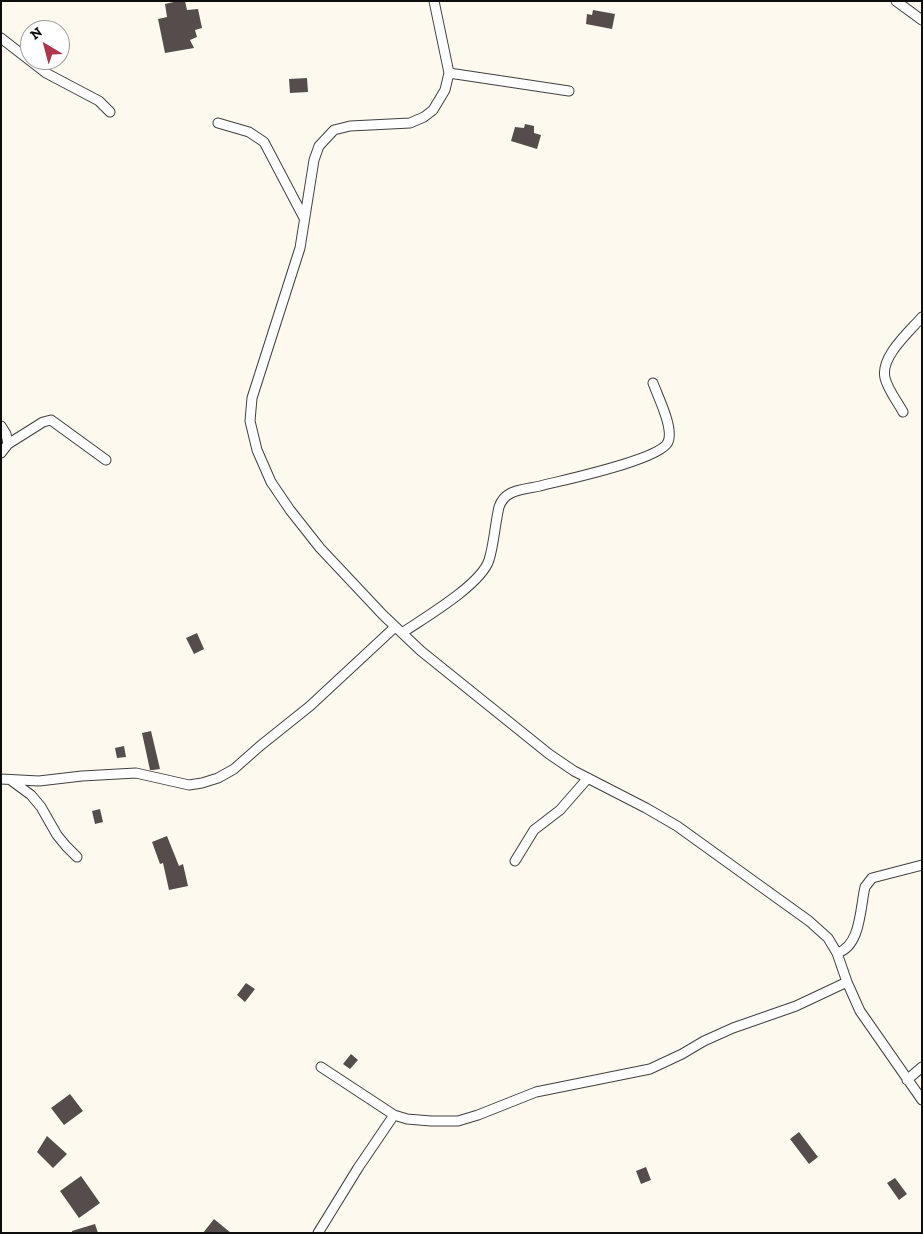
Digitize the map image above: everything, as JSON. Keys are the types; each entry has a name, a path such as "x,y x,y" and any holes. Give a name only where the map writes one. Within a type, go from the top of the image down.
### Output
{"street":[{"path":"434,1 449,73 445,90 433,110 424,118 410,123 350,126 334,130 319,146 314,160 300,248 252,398 250,421 257,450 271,482 320,548 398,630 421,651 549,754 588,778 677,826 809,921 828,938 837,953 860,1011 922,1100"},
{"path":"896,1 922,20"},
{"path":"1,38 46,73 98,101 110,112"},
{"path":"449,73 569,91"},
{"path":"218,123 249,132 264,142 304,218"},
{"path":"903,412 885,378 884,368 889,355 922,317"},
{"path":"1,779 39,781 136,773 189,785 218,778 234,769 398,630 452,599 482,573 489,561 498,507 502,500 512,492 650,456 663,449 669,441 670,432 653,384"},
{"path":"1,453 8,444 43,422 51,420 106,460"},
{"path":"1,426 6,434 8,444"},
{"path":"515,861 534,830 560,810 588,778"},
{"path":"12,781 31,795 41,807 57,835 77,856"},
{"path":"837,953 844,951 855,939 864,886 867,882 872,878 922,865"},
{"path":"321,1067 394,1115 407,1119 458,1121 478,1116 536,1092 650,1069 733,1028 796,1006 847,982"},
{"path":"907,1080 922,1067"},
{"path":"318,1233 358,1168 394,1115"}],"building":[{"path":"185,1 187,10 198,9 202,28 195,30 197,37 190,40 194,48 165,53 158,19 167,17 165,4"},
{"path":"593,10 615,14 612,29 586,24 587,14 592,15"},
{"path":"307,78 308,92 290,93 289,79"},
{"path":"525,124 534,126 534,133 541,135 537,149 511,141 515,127 524,128"},
{"path":"197,633 204,649 194,654 186,638"},
{"path":"151,731 160,769 150,770 142,733"},
{"path":"124,746 126,757 117,758 115,748"},
{"path":"100,809 103,822 95,824 92,811"},
{"path":"167,836 179,866 183,864 188,886 169,890 163,863 160,864 152,842"},
{"path":"246,983 255,989 245,1002 237,995"},
{"path":"351,1054 358,1060 350,1069 343,1064"},
{"path":"70,1094 83,1111 64,1125 51,1108"},
{"path":"799,1132 818,1157 809,1164 790,1139"},
{"path":"47,1136 67,1154 53,1168 37,1152"},
{"path":"646,1167 651,1180 641,1184 636,1171"},
{"path":"81,1176 100,1203 79,1218 60,1191"},
{"path":"895,1178 907,1194 899,1200 887,1183"},
{"path":"214,1219 231,1233 203,1233"},
{"path":"95,1224 98,1233 72,1233 72,1231"}]}
